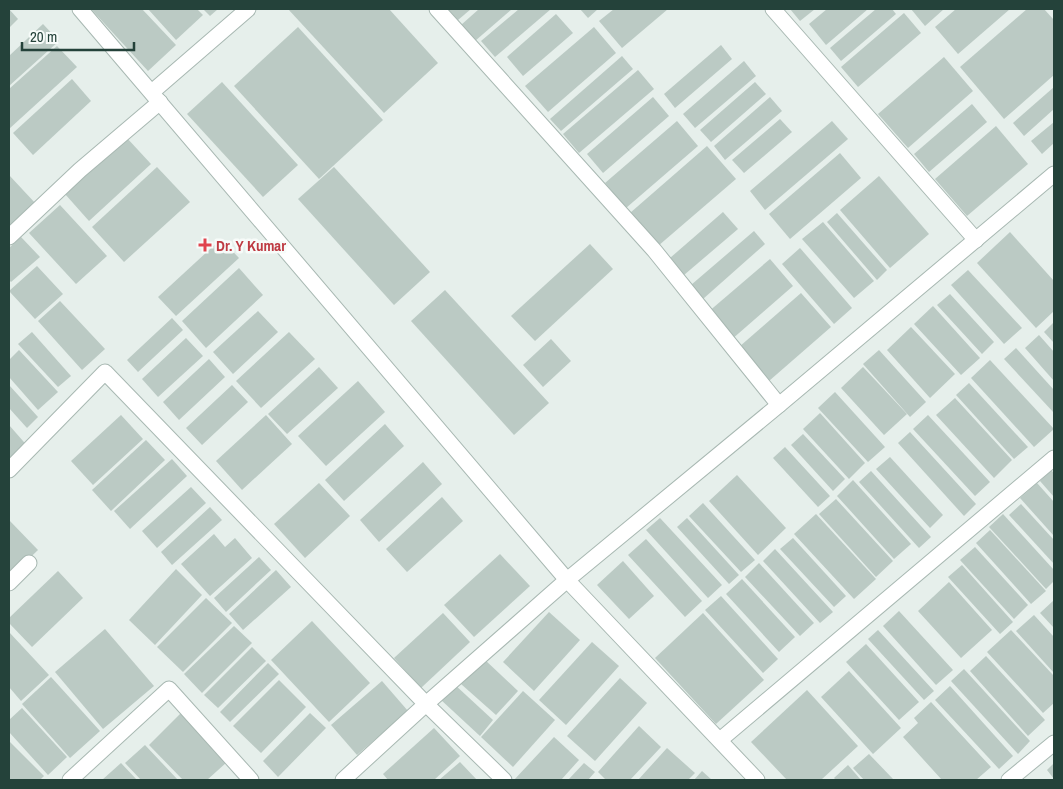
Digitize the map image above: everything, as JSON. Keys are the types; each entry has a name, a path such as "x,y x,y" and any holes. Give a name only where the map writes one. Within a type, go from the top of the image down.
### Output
{"street":[{"path":"80,9 567,580 757,780"},
{"path":"9,237 248,9"},
{"path":"437,9 654,250 779,405"},
{"path":"772,9 976,240"},
{"path":"343,780 567,580 1054,174"},
{"path":"9,470 105,372 426,704 504,780"},
{"path":"720,740 1054,458"},
{"path":"9,584 29,563"},
{"path":"70,780 169,689 251,780"},
{"path":"1008,780 1054,743"}],"building":[{"path":"9,9 18,19 9,28"},
{"path":"91,9 142,9 176,45 148,71"},
{"path":"148,9 197,9 203,15 176,40"},
{"path":"203,9 218,9 210,16"},
{"path":"288,9 389,9 438,63 384,113"},
{"path":"448,9 471,9 458,20"},
{"path":"479,9 512,9 475,41 461,25"},
{"path":"519,9 551,9 495,57 481,41"},
{"path":"580,9 598,9 588,18"},
{"path":"614,9 668,9 622,48 599,21"},
{"path":"790,9 815,9 800,21"},
{"path":"827,9 868,9 826,45 809,24"},
{"path":"876,9 892,9 896,14 841,61 830,48"},
{"path":"911,9 944,9 925,26"},
{"path":"956,9 1010,9 958,54 935,27"},
{"path":"1027,9 1044,9 1054,20 1054,75 1004,119 960,67"},
{"path":"904,13 921,33 858,87 841,67"},
{"path":"556,14 573,33 523,76 507,57"},
{"path":"43,24 59,41 9,86 9,56"},
{"path":"298,27 383,120 319,179 234,86"},
{"path":"594,27 616,53 548,112 525,86"},
{"path":"721,45 732,59 675,108 664,94"},
{"path":"57,46 77,67 9,129 9,89"},
{"path":"622,56 633,69 561,131 550,119"},
{"path":"944,57 973,91 908,148 878,114"},
{"path":"744,61 756,76 695,128 683,114"},
{"path":"638,70 654,89 579,153 563,134"},
{"path":"72,79 91,101 33,155 13,133"},
{"path":"222,82 298,165 263,197 187,114"},
{"path":"755,82 766,94 711,142 700,130"},
{"path":"1054,87 1054,109 1024,136 1013,123"},
{"path":"653,97 669,116 603,173 587,154"},
{"path":"770,97 782,111 725,160 714,146"},
{"path":"972,104 987,122 929,172 914,154"},
{"path":"780,119 792,132 744,173 732,160"},
{"path":"677,121 698,146 626,208 605,183"},
{"path":"832,121 848,139 765,210 750,191"},
{"path":"1054,122 1054,143 1042,154 1031,141"},
{"path":"996,126 1028,164 967,216 935,179"},
{"path":"126,137 151,164 89,221 65,194"},
{"path":"707,146 736,179 658,246 630,213"},
{"path":"840,153 861,178 790,239 769,214"},
{"path":"157,167 190,202 124,262 92,227"},
{"path":"334,167 430,272 394,305 298,199"},
{"path":"9,175 36,204 9,229"},
{"path":"879,176 929,234 890,268 840,210"},
{"path":"60,205 107,256 76,284 29,233"},
{"path":"723,212 738,229 684,275 670,258"},
{"path":"837,213 887,270 877,280 827,222"},
{"path":"823,222 874,281 854,298 802,239"},
{"path":"754,231 765,244 703,299 691,285"},
{"path":"1010,232 1054,281 1054,311 1036,328 977,263"},
{"path":"21,237 40,257 11,282 9,280 9,248"},
{"path":"221,239 239,258 176,316 158,297"},
{"path":"590,244 613,269 535,341 511,316"},
{"path":"800,248 852,308 834,324 782,264"},
{"path":"770,259 793,286 731,340 707,313"},
{"path":"37,266 63,294 35,319 9,291"},
{"path":"239,268 263,295 206,348 182,321"},
{"path":"968,270 1022,328 1004,344 951,285"},
{"path":"445,290 549,403 514,435 411,321"},
{"path":"801,293 831,327 769,381 739,347"},
{"path":"950,294 994,342 982,354 937,305"},
{"path":"60,301 105,349 82,370 38,321"},
{"path":"933,306 980,358 961,375 914,324"},
{"path":"258,311 278,332 233,374 213,352"},
{"path":"172,318 183,330 138,372 127,360"},
{"path":"1054,322 1054,343 1044,332"},
{"path":"911,327 955,374 930,398 887,350"},
{"path":"32,332 71,376 58,387 18,344"},
{"path":"289,332 315,359 261,408 236,381"},
{"path":"1039,335 1054,352 1054,381 1025,348"},
{"path":"186,338 203,356 158,397 142,379"},
{"path":"551,339 571,361 543,387 523,365"},
{"path":"1016,348 1054,390 1054,413 1004,359"},
{"path":"19,350 58,392 38,410 9,377 9,360"},
{"path":"879,350 926,402 910,417 863,364"},
{"path":"209,359 225,377 179,420 163,402"},
{"path":"990,360 1054,429 1034,447 971,378"},
{"path":"319,367 338,388 287,434 268,414"},
{"path":"863,367 907,414 884,435 841,388"},
{"path":"358,381 385,412 326,466 298,436"},
{"path":"969,383 1028,447 1014,459 956,395"},
{"path":"9,385 38,417 27,428 9,408"},
{"path":"232,385 248,402 202,445 186,428"},
{"path":"835,392 885,447 868,462 818,408"},
{"path":"955,398 1012,460 994,478 936,415"},
{"path":"820,413 865,463 849,479 803,429"},
{"path":"121,415 143,439 93,485 71,461"},
{"path":"266,415 292,444 242,490 216,461"},
{"path":"928,415 990,482 975,496 913,429"},
{"path":"385,424 404,446 344,501 325,480"},
{"path":"9,425 30,449 9,468"},
{"path":"910,432 976,504 964,516 898,443"},
{"path":"803,434 845,479 833,491 791,445"},
{"path":"146,440 165,460 111,511 92,490"},
{"path":"785,447 830,496 818,507 773,458"},
{"path":"890,457 943,515 930,528 876,469"},
{"path":"172,459 187,476 130,529 114,511"},
{"path":"423,462 442,484 379,542 360,520"},
{"path":"1051,470 1054,473 1054,497 1040,481"},
{"path":"871,471 931,537 919,548 859,482"},
{"path":"737,475 786,528 758,555 709,501"},
{"path":"853,480 911,544 894,559 837,496"},
{"path":"319,483 350,516 305,558 274,524"},
{"path":"1037,483 1054,502 1054,536 1020,498"},
{"path":"191,487 206,503 157,548 142,531"},
{"path":"442,497 463,521 407,572 386,549"},
{"path":"836,499 893,561 876,577 819,514"},
{"path":"703,503 755,560 741,572 689,516"},
{"path":"1021,504 1054,540 1054,564 1009,515"},
{"path":"210,507 222,520 172,565 161,552"},
{"path":"816,514 876,579 854,599 794,534"},
{"path":"1003,514 1054,570 1054,581 1046,589 989,527"},
{"path":"660,518 722,585 708,598 646,530"},
{"path":"687,518 739,575 729,584 677,527"},
{"path":"9,520 38,550 13,574 9,569"},
{"path":"990,530 1046,591 1031,604 976,543"},
{"path":"214,534 225,547 235,538 252,558 210,596 181,564"},
{"path":"793,538 846,596 834,607 780,549"},
{"path":"646,539 702,601 685,617 628,555"},
{"path":"975,547 1028,605 1014,619 960,560"},
{"path":"775,549 833,612 820,623 763,561"},
{"path":"500,554 530,586 474,637 444,605"},
{"path":"259,557 271,570 226,612 214,598"},
{"path":"623,561 654,596 629,619 597,585"},
{"path":"759,563 814,623 800,636 745,577"},
{"path":"962,565 1013,622 1000,634 948,577"},
{"path":"176,569 202,595 155,645 129,620"},
{"path":"276,570 291,587 243,630 229,614"},
{"path":"58,571 83,598 32,647 9,623 9,618"},
{"path":"742,579 795,637 779,652 726,594"},
{"path":"949,582 992,630 961,658 918,611"},
{"path":"721,596 778,659 763,673 705,610"},
{"path":"206,598 232,623 183,672 157,647"},
{"path":"1054,600 1054,628 1040,613"},
{"path":"899,611 953,670 936,685 883,626"},
{"path":"549,612 580,640 534,691 503,662"},
{"path":"443,613 470,642 421,688 394,658"},
{"path":"703,613 764,680 716,724 655,658"},
{"path":"1034,615 1054,637 1054,673 1016,631"},
{"path":"312,621 370,683 329,722 271,660"},
{"path":"234,626 252,643 202,693 184,674"},
{"path":"105,629 154,686 103,729 55,672"},
{"path":"878,630 934,691 924,700 868,639"},
{"path":"1011,630 1054,676 1054,703 1043,713 987,652"},
{"path":"9,632 49,675 21,701 9,687"},
{"path":"592,642 619,666 566,725 539,700"},
{"path":"866,644 919,702 899,720 846,662"},
{"path":"252,647 266,661 218,708 204,695"},
{"path":"986,656 1045,720 1028,736 970,671"},
{"path":"484,659 518,691 496,715 461,684"},
{"path":"268,663 279,674 230,722 220,712"},
{"path":"964,669 1030,741 1018,754 951,681"},
{"path":"849,671 901,728 873,754 821,697"},
{"path":"51,677 100,731 70,758 22,704"},
{"path":"620,678 647,703 595,761 567,736"},
{"path":"279,680 306,707 261,753 233,726"},
{"path":"382,681 408,711 357,755 331,725"},
{"path":"454,684 493,720 480,736 440,699"},
{"path":"950,686 1013,756 999,769 935,700"},
{"path":"807,690 858,746 821,780 787,780 751,742"},
{"path":"523,691 555,720 513,767 481,737"},
{"path":"931,702 991,767 976,780 942,780 903,737 918,723 914,718"},
{"path":"22,708 67,757 48,775 9,732 9,720"},
{"path":"181,713 227,762 207,780 183,780 149,745"},
{"path":"310,713 326,728 278,777 263,761"},
{"path":"639,726 661,747 630,780 606,780 598,772"},
{"path":"434,728 460,756 434,780 388,780 383,774"},
{"path":"554,737 579,760 561,780 514,780"},
{"path":"9,741 44,776 40,780 9,780"},
{"path":"145,745 178,780 141,780 125,763"},
{"path":"667,748 695,773 688,780 638,780"},
{"path":"869,754 894,780 864,780 853,768"},
{"path":"460,762 477,780 439,780"},
{"path":"121,763 137,780 102,780"},
{"path":"584,763 595,772 588,780 568,780"},
{"path":"1054,763 1054,779 1047,770"},
{"path":"848,765 861,780 836,780 834,778"},
{"path":"702,771 712,780 694,780"}],"place":[{"name":"Dr. Y Kumar","path":"205,245"}]}
